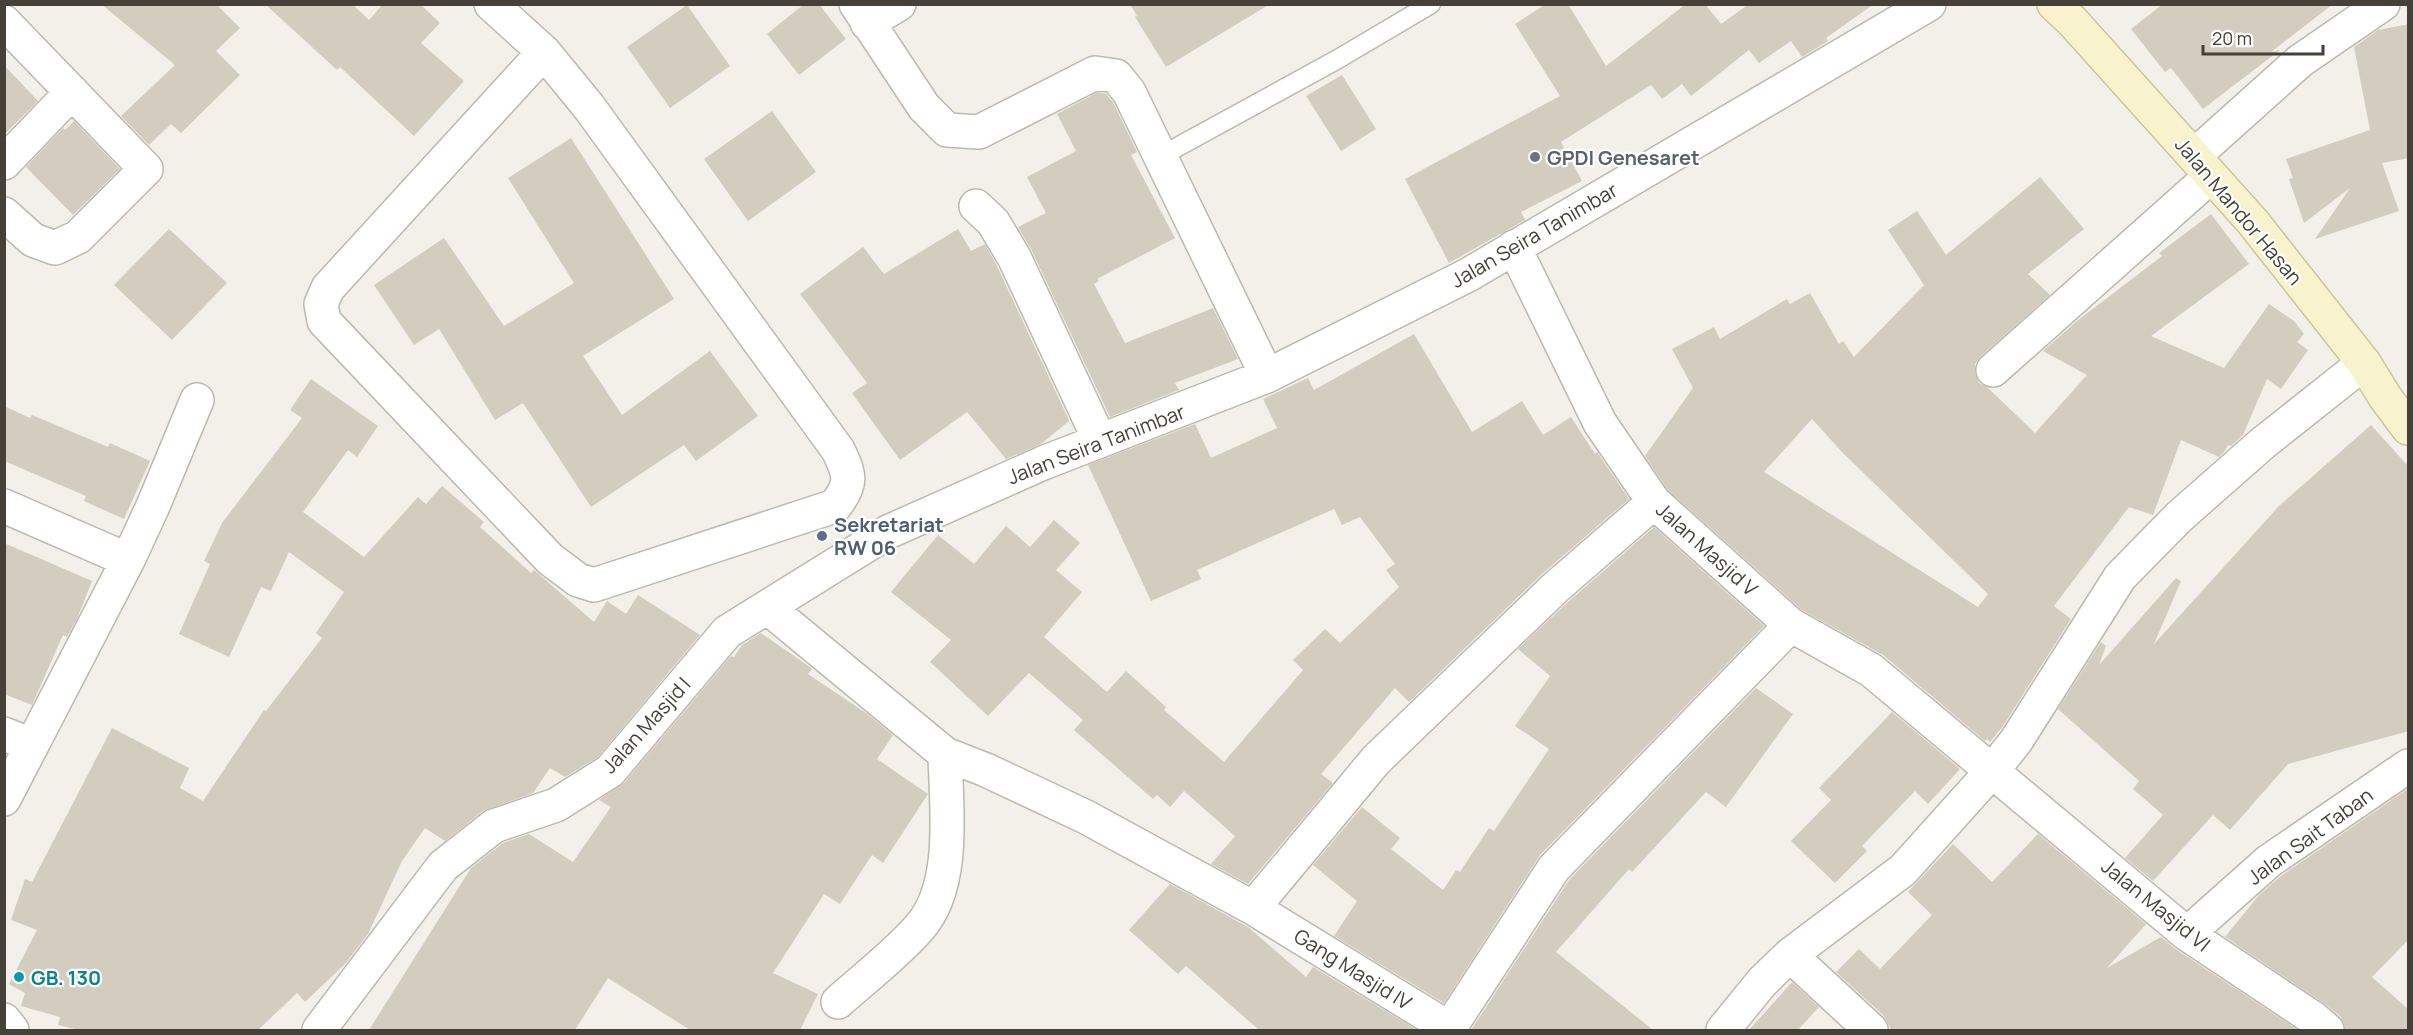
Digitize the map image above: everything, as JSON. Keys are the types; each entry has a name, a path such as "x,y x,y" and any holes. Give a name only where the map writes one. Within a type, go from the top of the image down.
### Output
{"street":[{"path":"491,4 544,52 590,107 838,450 849,472 847,491 836,506 594,585 578,580 550,559 324,321 321,304 327,288 544,52"},
{"path":"899,4 862,14 924,107 947,130 979,132 1095,73 1116,76 1129,92 1267,376"},
{"name":"Jalan Seira Tanimbar","path":"767,607 888,532 1043,463 1267,376 1468,275 1929,4"},
{"name":"Jalan Mandor Hasan","path":"2055,4 2252,222 2364,363 2385,397 2409,428"},
{"path":"1993,370 2202,166 2300,61 2383,4"},
{"path":"4,22 146,169 78,237 55,248 33,240 4,214"},
{"path":"4,163 72,92"},
{"path":"976,206 993,222 1014,257 1100,441"},
{"name":"Jalan Masjid V","path":"1514,247 1600,423 1654,502 1791,625 1871,670 1992,771"},
{"path":"1723,1030 1762,982 1790,954 1903,870 1992,771 2016,741 2120,577 2179,517 2263,443 2364,363"},
{"path":"4,799 18,740 128,560 197,400"},
{"path":"767,607 945,754 986,770 1086,817 1253,908 1376,760 1555,588 1654,502"},
{"path":"4,506 128,560"},
{"name":"Jalan Masjid I","path":"319,1030 443,866 494,826 556,805 610,771 727,632 767,607"},
{"path":"1450,1030 1554,868 1791,625"},
{"path":"838,1002 921,927 939,894 946,851 945,754"},
{"name":"Jalan Sait Taban","path":"2187,934 2269,861 2409,766"},
{"name":"Jalan Masjid VI","path":"1992,771 2187,934 2314,1026"},
{"name":"Gang Masjid IV","path":"1253,908 1450,1030"},
{"path":"1790,954 1871,1030"},
{"path":"4,1020 12,1030"}],"lane":[{"path":"1161,156 1338,59 1431,4"}],"building":[{"path":"101,4 216,4 240,28 216,51 240,75 181,133 171,124 149,145 121,116 175,65"},
{"path":"265,4 352,4 369,20 383,4 420,4 440,23 421,43 464,81 414,136 340,67 337,70"},
{"path":"804,4 819,4 846,39 799,75 767,34"},
{"path":"1130,4 1270,4 1166,67 1135,17 1137,16"},
{"path":"1546,4 1568,4 1606,66 1686,4 1705,4 1721,24 1749,4 1874,4 1826,38 1828,41 1802,57 1791,41 1759,63 1749,50 1691,96 1682,84 1662,99 1651,85 1561,142 1582,181 1521,212 1525,220 1449,263 1405,179 1560,96 1515,24"},
{"path":"2163,4 2333,4 2271,52 2280,50 2203,109 2171,68 2165,72 2131,29"},
{"path":"687,5 730,66 670,108 627,47"},
{"path":"2409,24 2409,158 2382,163 2399,211 2315,239 2350,188 2304,223 2289,179 2293,178 2286,159 2370,130 2354,47 2378,30"},
{"path":"4,65 38,101 4,135"},
{"path":"1342,75 1376,129 1341,151 1306,96"},
{"path":"1098,92 1106,94 1113,102 1137,152 1131,155 1175,238 1097,279 1099,281 1094,284 1125,343 1213,308 1238,359 1175,383 1179,390 1110,417 1031,249 1018,227 1046,213 1027,177 1076,151 1057,114"},
{"path":"772,111 816,172 748,221 704,159"},
{"path":"74,121 120,169 73,215 26,167 63,128 65,130"},
{"path":"571,138 674,299 583,356 622,415 710,351 758,416 696,461 684,445 591,507 523,403 495,420 439,329 414,345 374,285 444,238 504,326 574,283 508,178"},
{"path":"2040,177 2084,229 2028,274 2050,295 1981,356 1975,364 1975,373 1979,383 1988,388 2035,433 2087,375 2043,351 2077,321 2162,256 2159,253 2211,214 2249,264 2151,336 2224,368 2269,304 2294,321 2304,334 2297,342 2308,350 2281,389 2267,379 2243,435 2231,446 2228,445 2219,457 2181,440 2153,515 2129,507 2054,606 2071,619 2003,726 1990,742 1987,739 1985,741 1883,655 1802,610 1668,490 1645,456 1693,388 1672,349 1714,327 1720,339 1787,299 1790,304 1810,293 1839,344 1843,341 1854,357 1924,285 1888,230 1917,211 1946,255","holes":["1812,419 1842,452 1988,594 1978,607 1764,472"]},
{"path":"169,229 227,283 172,340 114,285"},
{"path":"958,229 971,251 985,244 1074,431 1069,421 1041,444 1006,459 967,412 900,460 852,393 867,383 800,294 863,247 884,274"},
{"path":"1414,334 1472,432 1522,401 1543,435 1571,417 1629,499 1542,574 1409,702 1395,688 1321,774 1333,783 1248,884 1211,864 1235,836 1184,791 1170,807 1157,795 1153,799 1074,730 1083,720 1029,673 988,716 930,662 951,640 891,592 938,535 974,564 1006,526 1030,547 1054,520 1080,543 1056,570 1082,592 1044,637 1107,692 1126,671 1166,707 1164,710 1224,762 1303,670 1293,660 1325,629 1340,643 1399,587 1386,570 1395,564 1360,517 1342,525 1334,509 1197,570 1201,579 1151,601 1088,465 1195,424 1211,458 1277,428 1263,399 1308,378 1314,390"},
{"path":"311,379 378,426 357,457 348,450 303,512 364,557 418,497 426,504 442,486 484,522 480,527 531,573 534,570 594,622 607,601 626,614 638,595 700,635 598,757 565,777 550,768 533,793 483,811 445,841 425,828 402,861 368,934 345,964 305,1002 297,993 258,1030 79,1030 58,1025 60,1017 21,1006 25,993 9,984 37,930 11,920 25,879 32,882 112,728 189,768 180,788 203,801 264,710 266,711 322,638 316,633 344,592 289,552 271,591 261,587 229,657 179,634 210,564 204,561 222,523 302,418 290,410"},
{"path":"4,406 30,418 32,415 108,447 110,443 150,461 124,519 84,501 86,496 4,461"},
{"path":"2371,425 2409,467 2409,731 2288,764 2230,830 2213,815 2153,881 2125,858 2163,815 2133,789 2139,781 2058,709 2101,642 2106,646 2099,665 2176,578 2181,581 2154,644 2279,506"},
{"path":"1654,527 1764,626 1540,855 1444,1003 1334,936 1357,901 1313,865 1362,807 1400,838 1391,849 1443,890 1456,870 1460,872 1489,828 1494,831 1549,749 1515,726 1550,676 1518,649"},
{"path":"4,543 92,581 77,619 67,637 63,635 32,705 4,694"},
{"path":"761,633 810,667 812,669 808,674 866,713 893,735 877,759 928,794 883,863 872,855 840,904 824,894 773,973 818,994 800,1030 690,1030 608,978 575,1030 369,1030 471,868 503,843 529,834 573,862 611,807 599,800 624,783 731,656 734,657 742,645"},
{"path":"1756,688 1793,714 1726,807 1706,792 1632,872 1629,869 1556,952 1653,1030 1471,1030 1569,880"},
{"path":"1892,712 1960,769 1928,804 1915,791 1862,846 1867,851 1835,883 1791,841 1831,800 1819,788"},
{"path":"2409,788 2409,939 2372,977 2409,1010 2409,1030 2345,1030 2340,1016 2325,1004 2225,937 2259,895 2281,876"},
{"path":"2038,834 2146,924 2107,968 2161,937 2298,1030 1891,1030 1884,1016 1836,972 1859,949 1880,969 1932,915 1908,892 1953,844 1992,882"},
{"path":"1170,884 1248,927 1306,977 1313,967 1417,1030 1259,1030 1186,966 1178,974 1129,930"},
{"path":"1792,982 1819,1007 1798,1030 1749,1030"}],"place":[{"name":"GPDI Genesaret","path":"1535,157"},
{"name":"Sekretariat RW 06","path":"822,536"},
{"name":"GB. 130","path":"19,977"}]}
